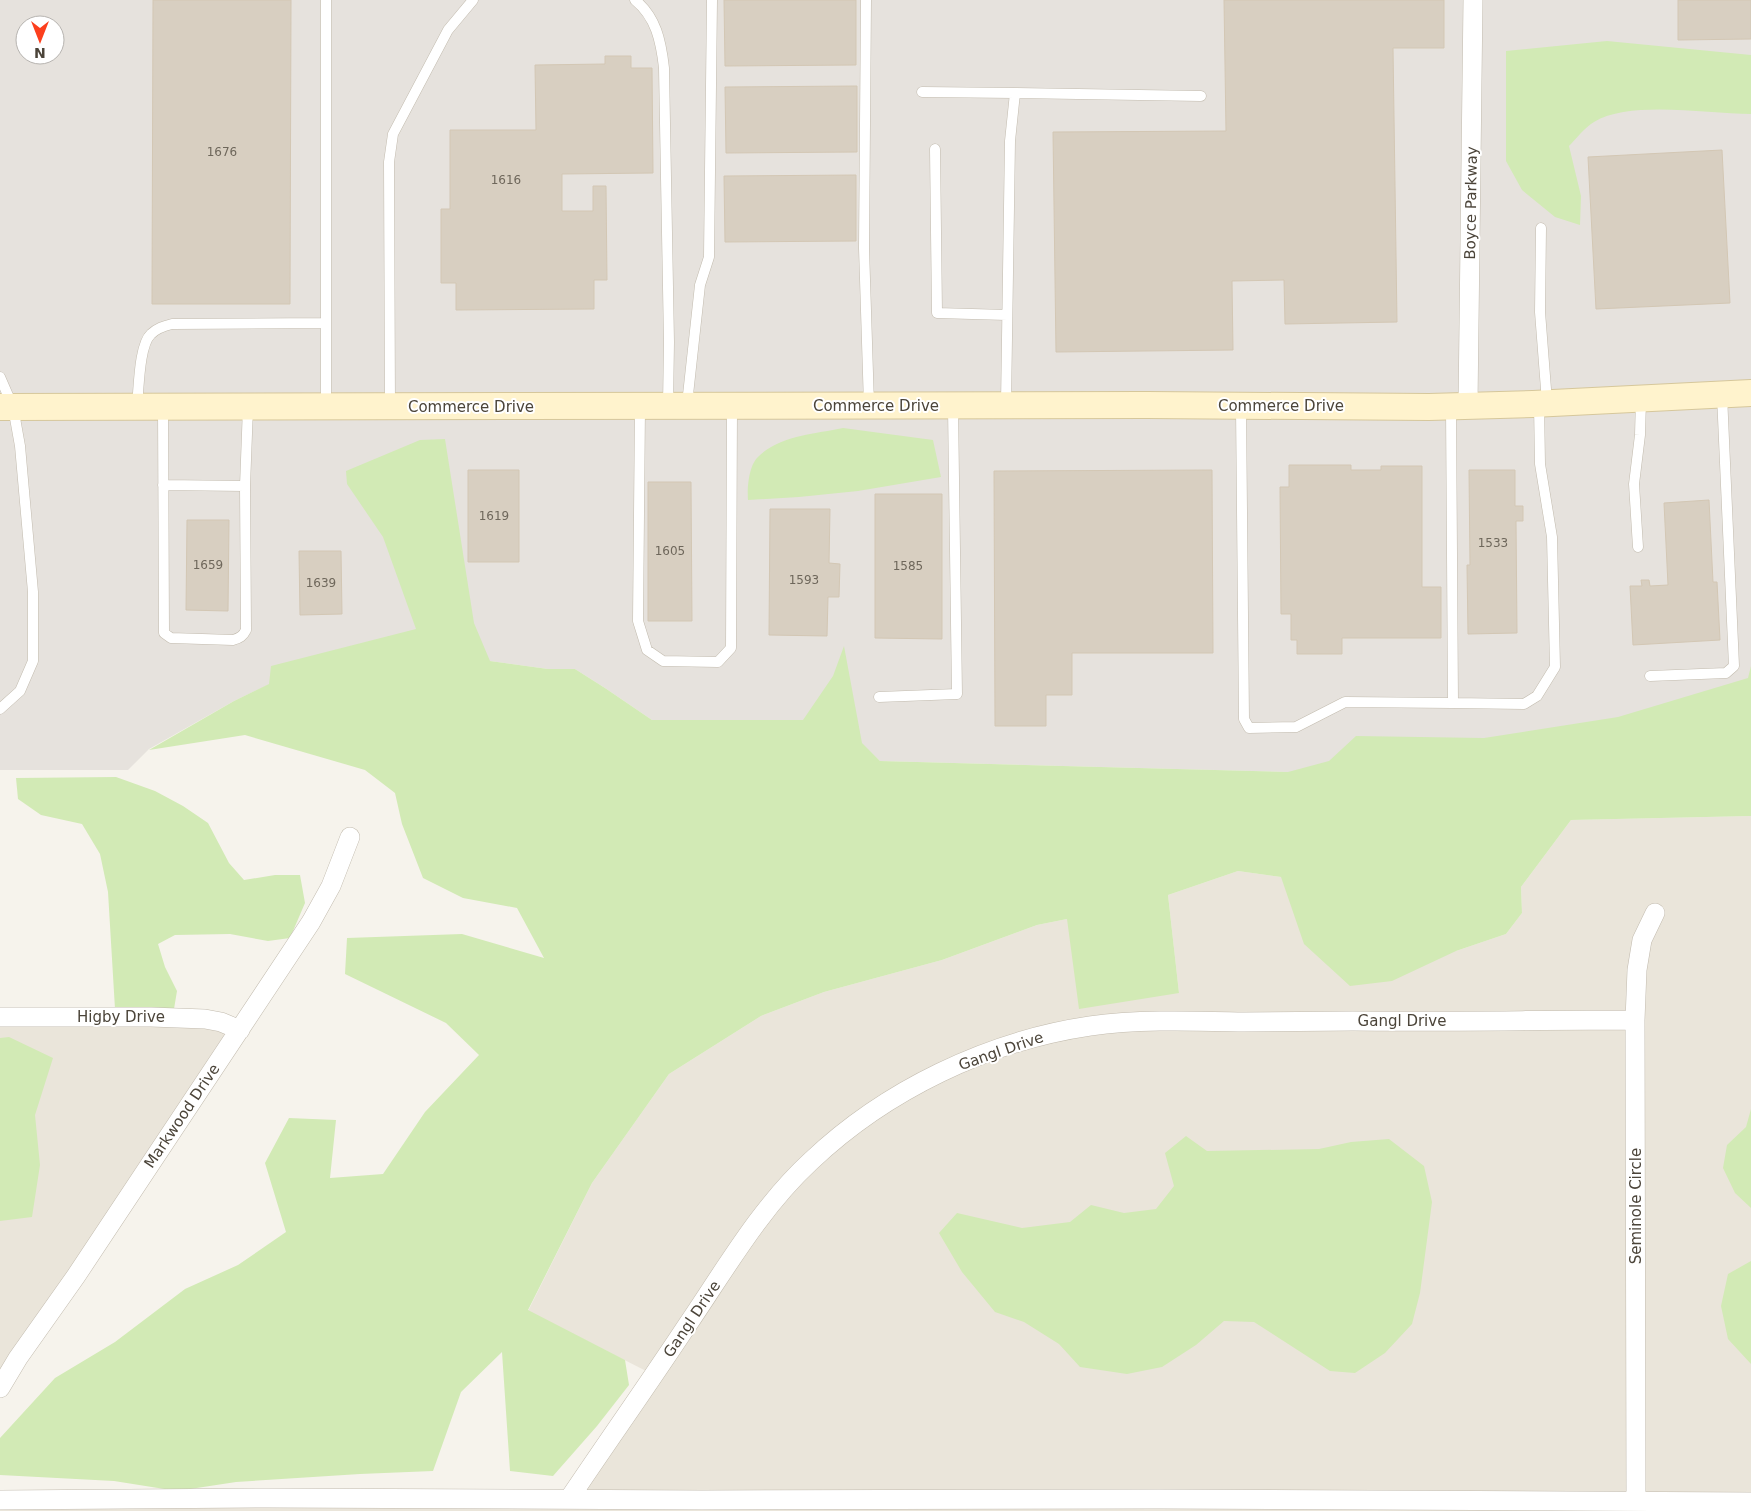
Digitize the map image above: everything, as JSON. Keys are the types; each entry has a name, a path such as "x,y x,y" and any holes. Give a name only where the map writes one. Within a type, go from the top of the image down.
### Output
{"street":[{"name":"Boyce Parkway","path":"1460,406 1473,0"},
{"name":"Commerce Drive","path":"7,407 1460,406 1751,393"},
{"name":"Markwood Drive","path":"0,1388 18,1358 82,1267 312,922 331,886 350,837"},
{"name":"Seminole Circle","path":"1636,1502 1635,1020 1637,970 1642,940 1655,914"},
{"name":"Higby Drive","path":"0,1017 205,1019 221,1022 240,1030"},
{"name":"Gangl Drive","path":"569,1500 746,1237 792,1180 811,1160 878,1108 954,1066 1036,1037 1092,1026 1124,1023 1201,1021 1446,1022 1635,1020"},
{"path":"0,1500 268,1498 569,1500 816,1505 1751,1502"}],"lane":[{"path":"326,0 326,407"},
{"path":"390,408 389,162 393,134 448,30 473,0"},
{"path":"634,0 641,5 655,25 660,39 664,68 669,342 677,407"},
{"path":"677,407 700,285 710,257 712,0"},
{"path":"866,0 864,248 869,406"},
{"path":"922,92 1201,96"},
{"path":"1006,405 1010,141 1015,93"},
{"path":"936,149 937,313 1007,315"},
{"path":"1241,406 1244,719 1250,728 1296,727 1345,702 1524,704 1537,696 1555,667 1552,537 1540,464 1543,402 1540,312 1541,228"},
{"path":"137,407 145,345 149,335 158,328 172,324 326,323"},
{"path":"0,377 7,407 20,446 33,592 33,661 20,691 0,709"},
{"path":"1650,676 1726,673 1734,666 1722,394"},
{"path":"1638,547 1634,484 1640,435 1641,398"},
{"path":"879,697 957,694 953,406"},
{"path":"1453,703 1460,406"},
{"path":"163,407 164,633 171,638 233,640 238,639 246,630 245,486 248,407"},
{"path":"640,407 638,621 647,650 663,661 718,662 731,648 732,407"},
{"path":"163,486 245,486"}],"shaded area":[{"path":"0,0 1751,0 1751,766 1288,772 880,761 862,744 804,720 652,720 575,669 548,669 490,661 270,684 234,701 149,749 128,770 0,770"},
{"path":"1751,816 1751,1511 0,1511 0,1499 569,1499 654,1375 528,1311 592,1183 669,1074 761,1016 824,992 942,960 1037,925 1067,919 1179,993 1168,895 1238,871 1281,877 1456,951 1506,934 1522,913 1521,887 1571,820"},
{"path":"0,1017 151,1017 240,1030 0,1388"}],"green space":[{"path":"1607,41 1751,55 1751,114 1670,110 1628,111 1610,115 1594,122 1569,146 1581,196 1580,225 1555,217 1522,190 1506,161 1506,51"},
{"path":"843,428 933,440 941,477 858,491 748,500 748,482 753,464 768,449 788,439"},
{"path":"445,439 474,623 490,661 548,669 575,669 652,720 803,720 833,676 844,646 862,743 880,761 1288,772 1329,761 1356,736 1484,738 1618,717 1748,678 1751,666 1751,816 1571,820 1521,887 1522,913 1506,934 1456,951 1392,981 1350,986 1304,944 1281,877 1238,871 1168,895 1179,993 1079,1009 1067,919 1037,925 942,960 824,992 761,1016 669,1074 592,1183 528,1310 625,1360 629,1385 597,1426 553,1476 510,1471 502,1352 461,1392 433,1471 236,1482 177,1491 114,1481 0,1475 0,1438 55,1378 115,1342 185,1289 238,1265 286,1232 265,1163 289,1118 336,1120 330,1178 383,1174 425,1112 479,1055 446,1023 345,974 347,938 462,934 544,958 517,908 463,898 423,878 402,824 395,793 365,770 245,735 149,750 234,701 269,684 271,666 416,629 383,537 347,484 346,471 420,440"},
{"path":"116,777 155,791 183,806 208,823 229,863 244,880 275,875 300,875 305,903 290,938 268,941 230,934 175,935 158,944 165,967 177,991 174,1009 115,1009 108,892 100,854 82,824 41,815 18,799 16,778"},
{"path":"9,1037 53,1058 35,1115 40,1165 32,1217 0,1221 0,1038"},
{"path":"1751,1109 1751,1208 1735,1193 1723,1168 1727,1145 1746,1127"},
{"path":"1186,1136 1207,1151 1319,1149 1351,1142 1389,1139 1424,1166 1432,1202 1420,1293 1412,1324 1385,1353 1355,1373 1330,1371 1254,1322 1224,1321 1196,1345 1162,1367 1127,1374 1080,1367 1059,1344 1024,1322 995,1312 962,1272 939,1233 957,1213 1022,1228 1070,1222 1091,1205 1124,1213 1156,1209 1174,1186 1165,1153"},
{"path":"1751,1261 1751,1364 1728,1339 1721,1306 1728,1274"}],"building":[{"path":"153,0 291,0 290,304 152,304"},
{"path":"724,0 856,0 856,65 725,66"},
{"path":"1224,0 1444,0 1444,48 1393,48 1397,322 1285,324 1284,280 1232,281 1233,350 1056,352 1053,132 1226,131"},
{"path":"1678,0 1751,0 1751,39 1678,40"},
{"path":"605,56 631,56 631,68 652,68 653,173 562,174 562,211 593,211 593,186 606,186 607,280 594,280 594,309 456,310 456,283 441,283 441,209 450,209 450,130 536,130 535,65 605,64"},
{"path":"857,86 857,152 726,153 725,87"},
{"path":"1722,150 1730,303 1596,309 1588,157"},
{"path":"856,175 856,241 725,242 724,176"},
{"path":"1289,465 1351,465 1351,470 1381,470 1381,466 1422,466 1422,587 1441,587 1441,638 1342,638 1342,654 1297,654 1297,640 1291,640 1291,614 1281,614 1280,487 1289,487"},
{"path":"468,470 519,470 519,562 468,562"},
{"path":"1212,470 1213,653 1072,653 1072,695 1046,695 1046,726 995,726 994,471"},
{"path":"1469,470 1515,470 1515,506 1523,506 1523,521 1516,521 1517,633 1468,634 1467,565 1470,565"},
{"path":"648,482 691,482 692,621 648,621"},
{"path":"875,494 942,494 942,639 875,638"},
{"path":"1709,500 1713,582 1717,582 1720,640 1633,645 1630,586 1642,586 1641,580 1649,580 1650,586 1668,585 1664,503"},
{"path":"770,509 830,509 829,563 840,564 839,597 828,597 827,636 769,635"},
{"path":"187,520 229,520 228,611 186,610"},
{"path":"299,551 341,551 342,614 300,615"}]}
